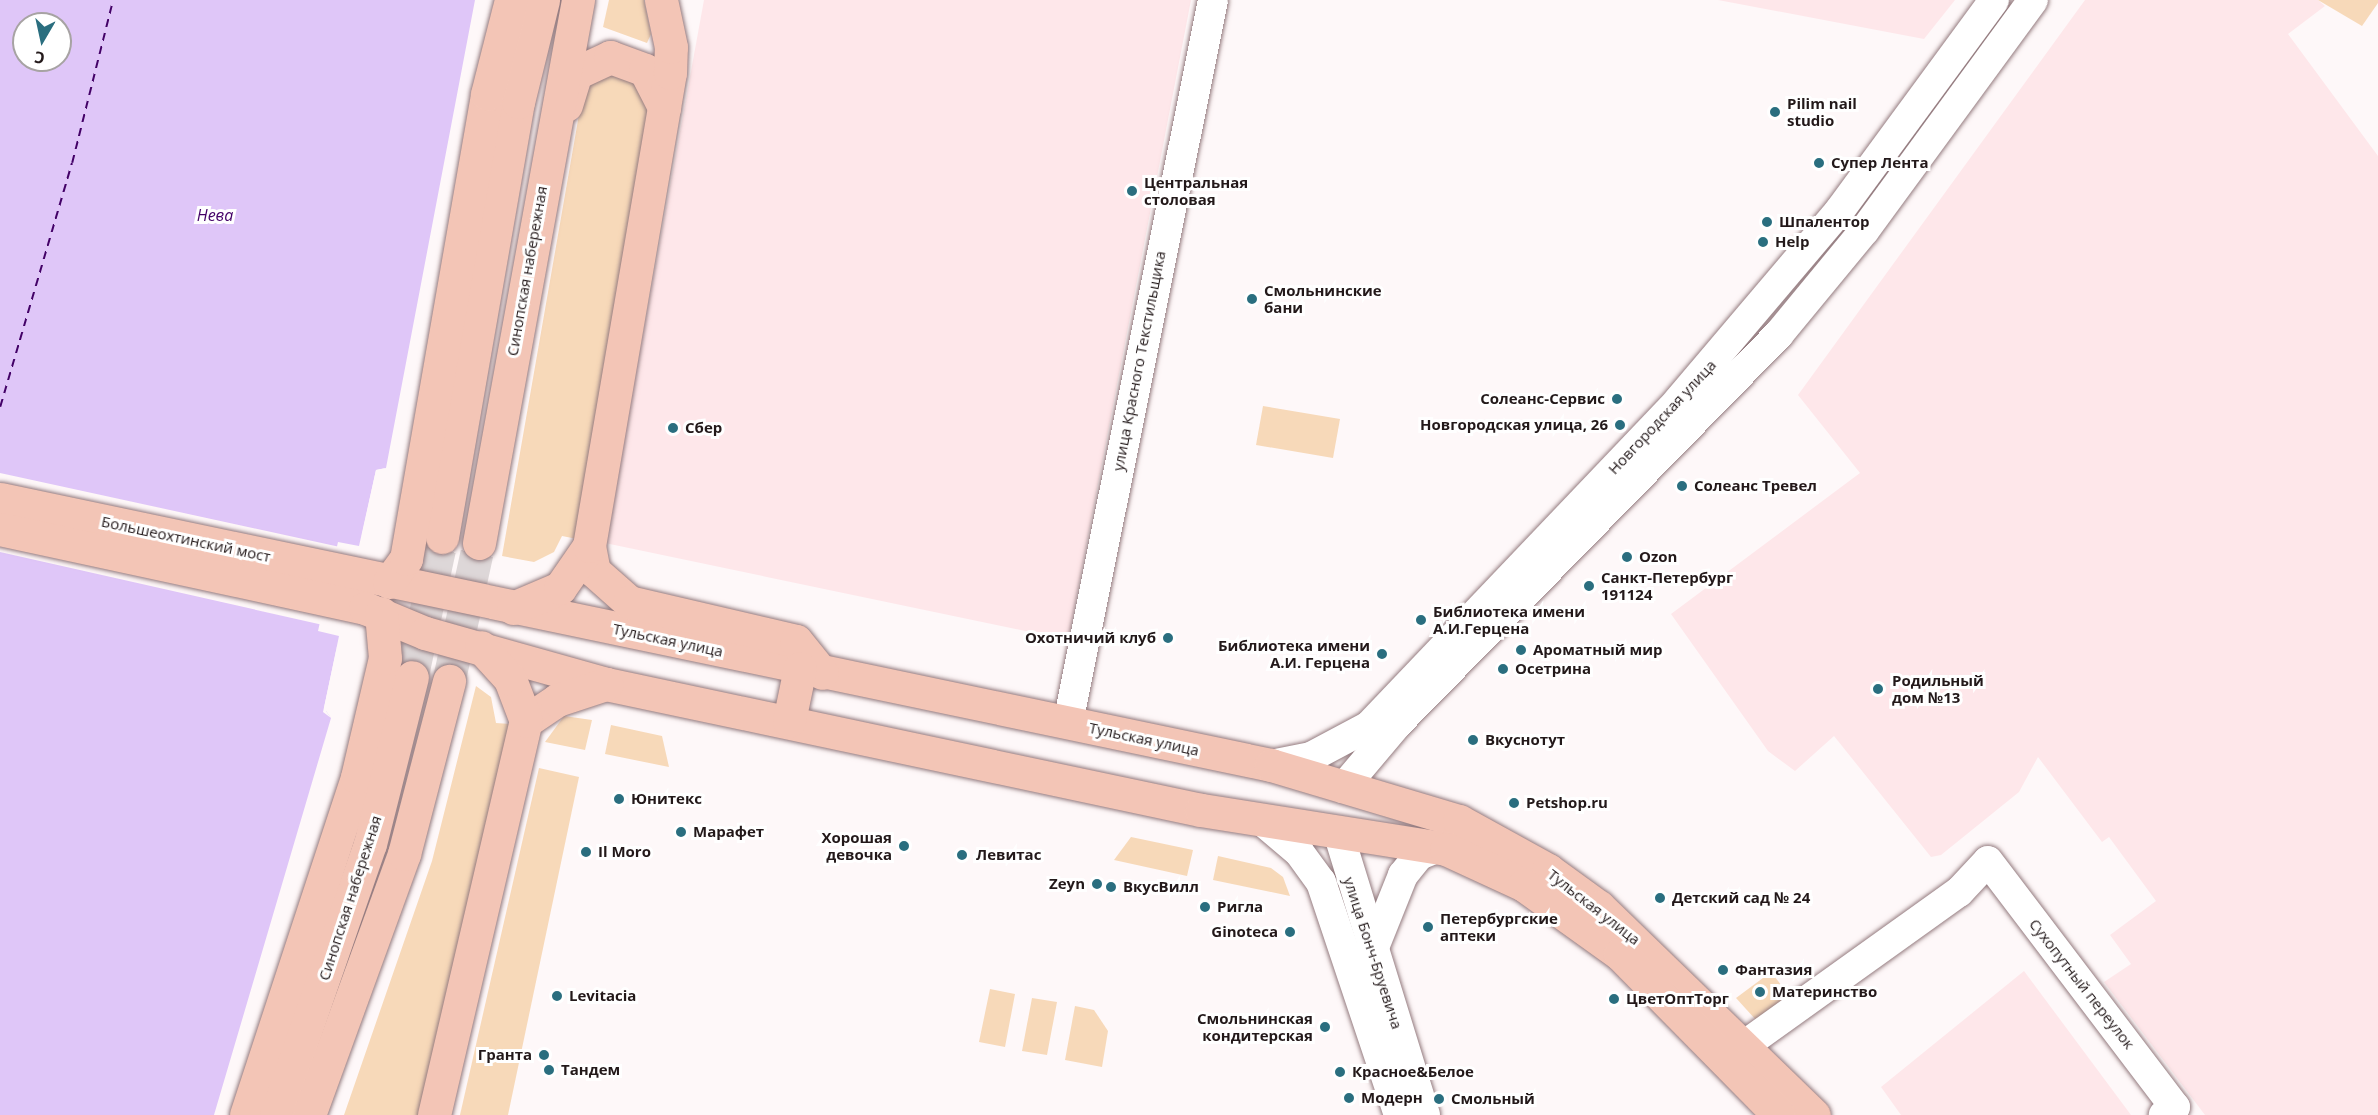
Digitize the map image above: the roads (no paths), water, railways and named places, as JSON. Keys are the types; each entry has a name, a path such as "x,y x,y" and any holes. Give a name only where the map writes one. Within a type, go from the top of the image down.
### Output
{"main road":[{"path":"246,1115 349,807 384,658 377,596 406,559 487,94 511,0"},
{"path":"442,537 518,102 543,0"},
{"name":"Синопская набережная","path":"479,543 578,0"},
{"path":"662,0 671,47 664,107 589,546 594,571 629,602 796,640 811,670 789,721"},
{"path":"546,166 561,140 569,88 576,73 592,62 610,57 645,70 664,107"},
{"name":"Большеохтинский мост","path":"0,499 377,596"},
{"name":"Большеохтинский мост","path":"0,529 377,596"},
{"path":"513,608 560,588 589,546"},
{"name":"Тульская улица","path":"377,596 513,608 1270,765 1343,789 1459,821 1548,870 1636,937 1734,1052 1779,1115"},
{"name":"Тульская улица","path":"377,596 425,633 606,684 1260,819 1436,848 1524,885 1590,931 1734,1052 1814,1115"},
{"path":"434,1115 526,721 510,679 481,647"},
{"name":"Синопская набережная","path":"276,1115 370,844 412,677"},
{"path":"315,1105 404,854 449,681"},
{"path":"526,721 557,700 606,684"},
{"name":"улица Бонч-Бруевича","path":"1338,832 1343,789"}],"street":[{"name":"улица Красного Текстильщика","path":"1068,723 1213,0"},
{"name":"Новгородская улица","path":"1270,765 1311,757 1369,726 1679,400 1840,210 1994,0"},
{"name":"Новгородская улица","path":"1343,789 1397,724 1779,334 1864,231 2033,0"},
{"name":"улица Бонч-Бруевича","path":"1260,819 1299,852 1321,882 1399,1115"},
{"name":"улица Бонч-Бруевича","path":"1338,832 1425,1115"},
{"path":"1373,950 1403,875 1419,855 1436,848"},
{"name":"Сухопутный переулок","path":"1734,1052 1959,892 1988,861 2169,1111"}],"water":[{"name":"Нева","path":"0,0 475,0 386,468 376,470 359,546 338,542 318,631 339,636 324,708 331,718 214,1115 0,1115"}],"tunnel":[{"path":"412,677 442,537"},
{"path":"449,681 479,543"}],"place":[{"name":"Pilim nail studio","path":"1775,112"},
{"name":"Супер Лента","path":"1819,163"},
{"name":"Центральная столовая","path":"1132,191"},
{"name":"Шпалентор","path":"1767,222"},
{"name":"Help","path":"1763,242"},
{"name":"Смольнинские бани","path":"1252,299"},
{"name":"Солеанс-Сервис","path":"1617,399"},
{"name":"Новгородская улица, 26","path":"1620,425"},
{"name":"Сбер","path":"673,428"},
{"name":"Солеанс Тревел","path":"1682,486"},
{"name":"Ozon","path":"1627,557"},
{"name":"Санкт-Петербург 191124","path":"1589,586"},
{"name":"Библиотека имени А.И.Герцена","path":"1421,620"},
{"name":"Охотничий клуб","path":"1168,638"},
{"name":"Ароматный мир","path":"1521,650"},
{"name":"Библиотека имени А.И. Герцена","path":"1382,654"},
{"name":"Осетрина","path":"1503,669"},
{"name":"Родильный дом №13","path":"1878,689"},
{"name":"Вкуснотут","path":"1473,740"},
{"name":"Юнитекс","path":"619,799"},
{"name":"Petshop.ru","path":"1514,803"},
{"name":"Марафет","path":"681,832"},
{"name":"Хорошая девочка","path":"904,846"},
{"name":"Il Moro","path":"586,852"},
{"name":"Левитас","path":"962,855"},
{"name":"Zeyn","path":"1097,884"},
{"name":"ВкусВилл","path":"1111,887"},
{"name":"Детский сад № 24","path":"1660,898"},
{"name":"Ригла","path":"1205,907"},
{"name":"Петербургские аптеки","path":"1428,927"},
{"name":"Ginoteca","path":"1290,932"},
{"name":"Фантазия","path":"1723,970"},
{"name":"Материнство","path":"1760,992"},
{"name":"Levitacia","path":"557,996"},
{"name":"ЦветОптТорг","path":"1614,999"},
{"name":"Смольнинская кондитерская","path":"1325,1027"},
{"name":"Гранта","path":"544,1055"},
{"name":"Тандем","path":"549,1070"},
{"name":"Красное&Белое","path":"1340,1072"},
{"name":"Модерн","path":"1349,1098"},
{"name":"Смольный","path":"1439,1099"}]}
